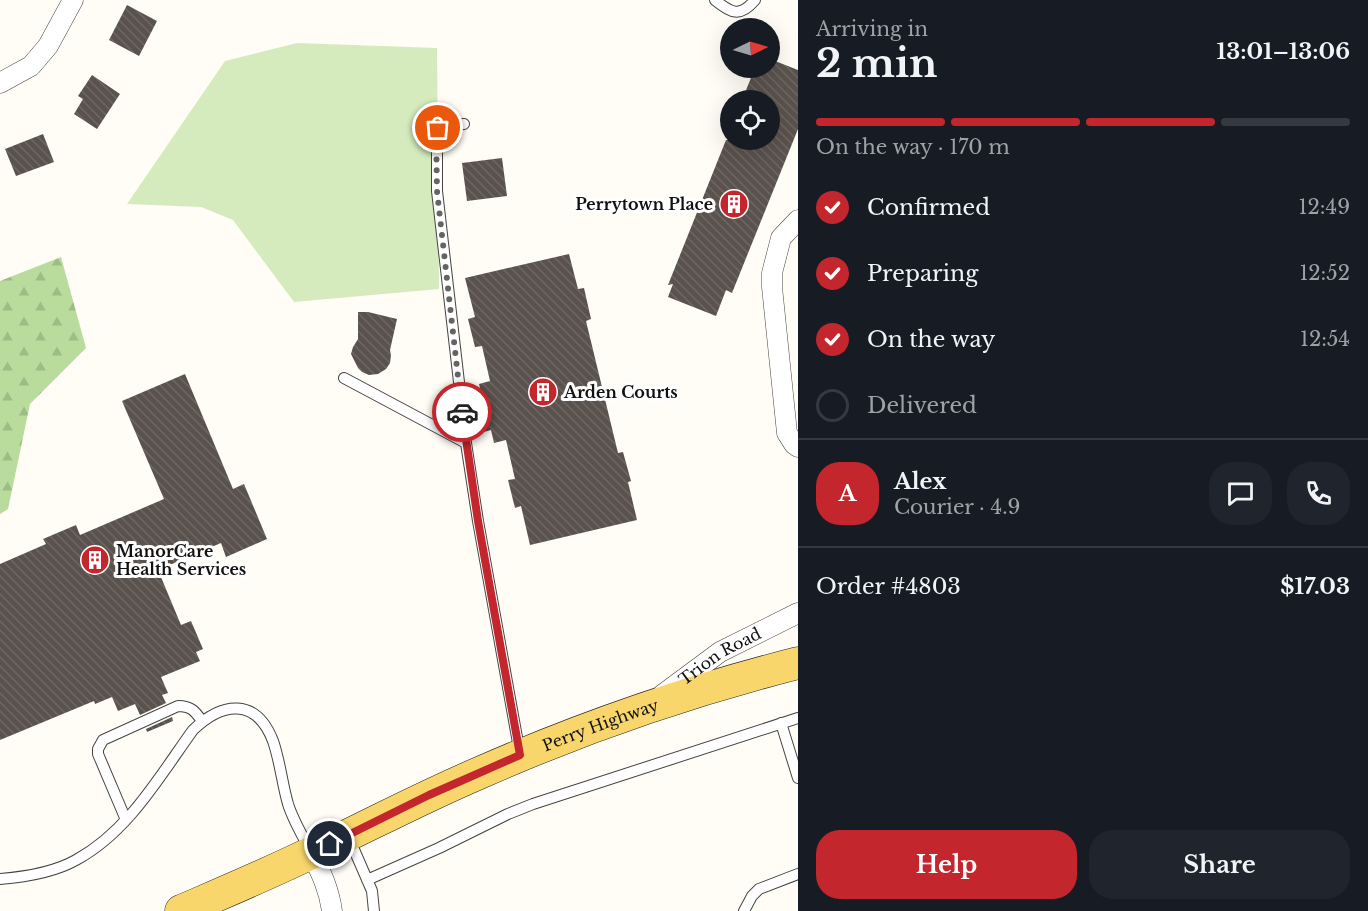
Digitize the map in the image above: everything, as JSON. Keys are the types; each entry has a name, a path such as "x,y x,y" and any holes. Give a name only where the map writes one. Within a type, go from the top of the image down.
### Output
{"main road":[{"name":"Perry Highway","path":"181,911 520,755 647,707 798,663"}],"street":[{"path":"0,83 31,66 48,46 73,0"},
{"path":"798,219 781,238 772,273 787,433 798,447"},
{"name":"Trion Road","path":"647,707 720,652 798,613"},
{"path":"311,853 329,891 332,911"}],"lane":[{"path":"715,0 728,10 736,12 744,10 755,0"},
{"path":"464,124 441,126 436,130 437,191 466,443 520,755"},
{"path":"344,378 466,443"},
{"path":"126,820 98,754 98,748 103,740 178,706 186,706 195,711 202,721"},
{"path":"0,879 42,873 75,861 105,840 130,816 193,730 217,711 229,708 239,708 251,713 267,729 272,739 292,816 311,853"},
{"path":"367,880 533,804 798,718"},
{"path":"781,723 798,778"},
{"path":"348,835 372,891 374,911"},
{"path":"744,911 752,896 759,889 798,874"}],"green space":[{"path":"297,43 437,48 439,289 294,302 233,220 201,207 127,204 225,61"},
{"path":"61,257 86,348 30,404 8,509 0,514 0,281"}],"building":[{"path":"127,5 157,21 139,56 109,40"},
{"name":"Perrytown Place","path":"780,63 798,70 798,129 732,293 726,290 716,316 668,297 673,284 668,285 722,150 780,150 780,90 746,90 751,78 780,78"},
{"path":"92,75 120,94 97,129 74,114 83,99 78,96"},
{"path":"43,134 54,162 16,176 5,149"},
{"path":"502,158 507,196 467,201 462,163"},
{"name":"Arden Courts","path":"569,254 578,289 584,288 591,319 586,321 618,453 623,452 631,481 628,482 637,520 530,545 521,506 515,508 508,480 515,479 506,440 494,443 491,430 484,432 477,402 483,401 479,384 490,381 482,346 475,347 468,319 475,317 465,278"},
{"path":"358,312 397,319 390,350 390,363 378,374 369,375 362,372 351,354 358,339"},
{"name":"ManorCare Health Services","path":"185,374 233,489 244,484 267,539 226,557 221,543 158,570 181,625 191,621 203,649 196,652 200,661 161,677 168,693 162,695 166,703 140,715 135,704 118,711 112,697 95,704 94,701 0,740 0,564 46,544 43,539 76,525 80,535 164,499 122,401"},
{"path":"172,717 173,721 147,732 146,729"}],"way so far":[{"path":"438,128 436,130 437,191 462,412"}],"place":[{"name":"Perrytown Place","path":"734,204"},
{"name":"Arden Courts","path":"543,392"},
{"name":"ManorCare Health Services","path":"95,560"}],"route":[{"path":"330,844 429,795 520,755 478,521 462,412"}]}
